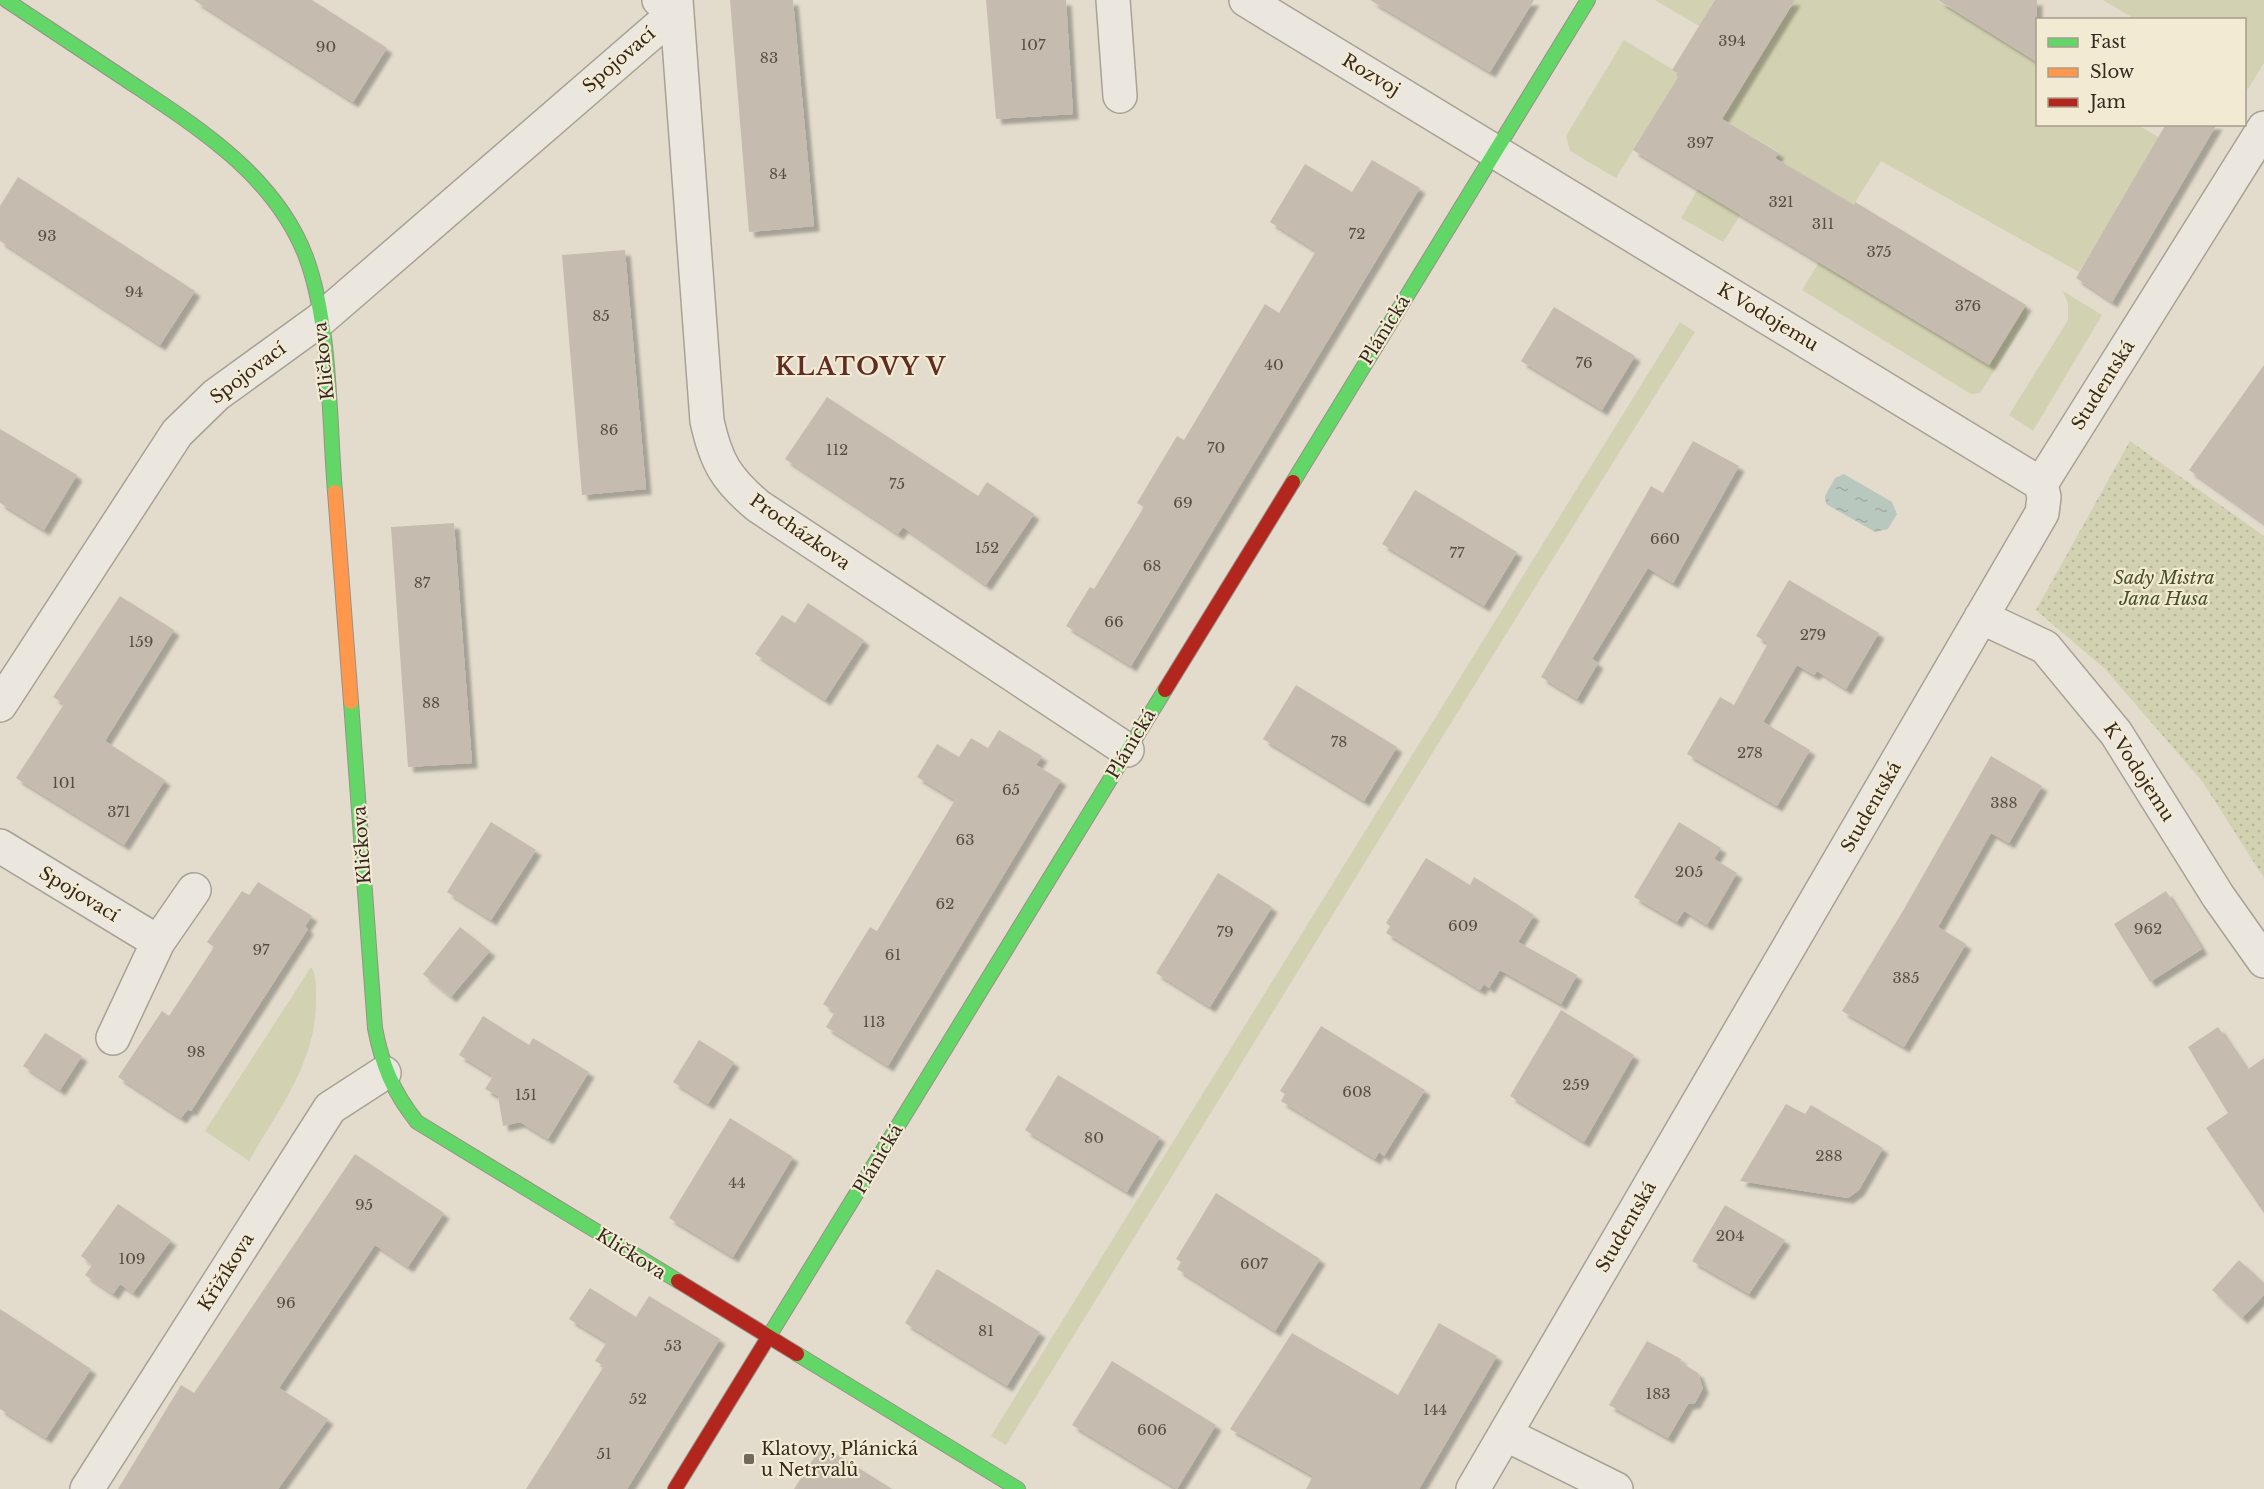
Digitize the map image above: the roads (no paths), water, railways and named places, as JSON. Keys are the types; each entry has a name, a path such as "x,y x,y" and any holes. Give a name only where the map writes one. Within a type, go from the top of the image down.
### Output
{"street":[{"name":"Kličkova","path":"6,0 188,121 238,159 279,208 306,257 321,319 375,1028 384,1073 395,1096 417,1122 1018,1489"},
{"path":"1113,0 1120,96"},
{"name":"Rozvoj","path":"1246,0 1495,151"},
{"name":"Plánická","path":"675,1489 1588,0"},
{"name":"Spojovací","path":"0,705 177,433 216,395 321,319 670,4"},
{"name":"Procházkova","path":"670,4 707,421 714,450 723,469 734,486 758,506 1127,750"},
{"name":"Studentská","path":"1473,1489 2042,513 2041,484 2264,128"},
{"name":"K Vodojemu","path":"1495,151 2041,484"},
{"name":"K Vodojemu","path":"1980,618 2045,647 2116,733 2218,896 2264,961"},
{"name":"Spojovací","path":"0,846 158,942"},
{"path":"112,1038 158,942 194,890"},
{"name":"Křižíkova","path":"87,1489 330,1108 384,1073"},
{"path":"1505,1434 1616,1489"}],"water":[{"path":"1844,474 1892,502 1897,514 1888,529 1875,532 1826,504 1825,496 1835,478"}],"place":[{"name":"Klatovy, Plánická u Netrvalů","path":"749,1459"}],"district":[{"name":"KLATOVY V","path":"861,367"}],"park label":[{"name":"Sady Mistra Jana Husa","path":"2164,588"}]}
